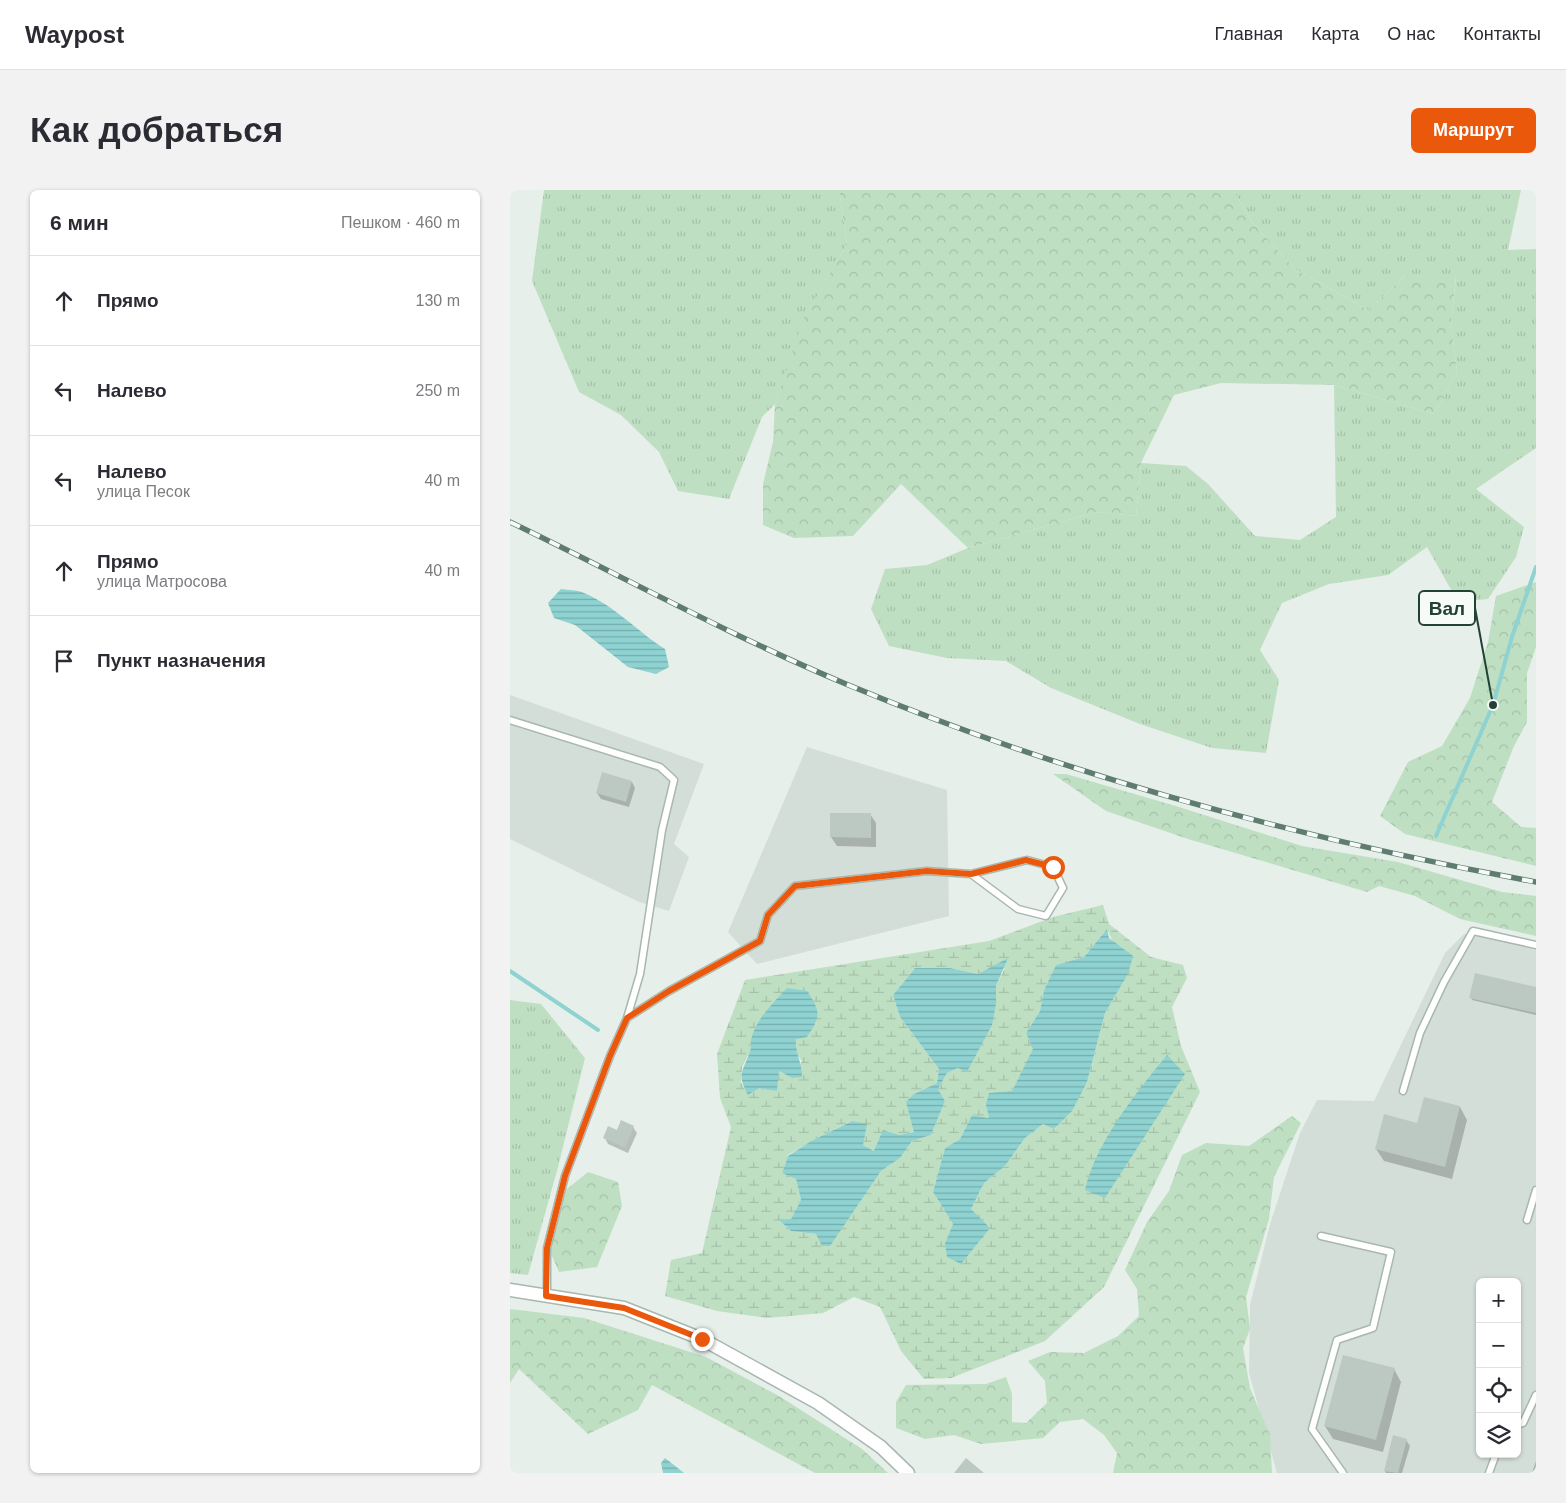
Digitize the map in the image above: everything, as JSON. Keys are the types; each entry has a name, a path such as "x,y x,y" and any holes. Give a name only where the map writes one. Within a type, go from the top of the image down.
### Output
{"street":[{"path":"510,1290 624,1308 702,1339 818,1403 880,1447 908,1473"}],"lane":[{"path":"510,720 660,767 674,780 662,830 640,974 627,1018 610,1056 565,1176 547,1248 546,1296"},
{"path":"627,1018 669,991 760,941 768,915 795,886 927,871 971,874 1026,860 1053,867 1063,888 1046,916 1018,909 971,874"},
{"path":"1403,1091 1420,1033 1444,982 1472,931 1536,944"},
{"path":"1528,1220 1536,1190"},
{"path":"1321,1236 1391,1252 1373,1328 1337,1340 1312,1429 1343,1473"},
{"path":"1521,1424 1536,1395"},
{"path":"1489,1473 1495,1458"}],"shaded area":[{"path":"510,695 704,764 674,844 689,857 669,911 639,902 510,839"},
{"path":"807,747 947,790 949,916 757,964 728,932"},
{"path":"1464,934 1536,950 1536,1473 1277,1473 1249,1373 1250,1305 1270,1224 1300,1133 1317,1100 1374,1101 1445,953"}],"green space":[{"path":"544,190 839,190 847,244 807,314 775,404 762,417 729,499 678,491 659,452 621,415 579,392 532,281"},
{"path":"839,190 1233,190 1252,222 1295,269 1368,310 1405,276 1456,277 1451,323 1457,372 1434,414 1334,385 1221,383 1174,395 1141,463 1136,516 1097,512 968,548 901,484 853,536 794,538 763,525 763,484 773,442 775,404 803,320 847,244"},
{"path":"1233,190 1521,190 1508,250 1536,249 1536,448 1476,489 1524,527 1516,557 1488,599 1458,602 1427,547 1388,575 1329,584 1282,603 1260,650 1279,680 1266,753 1212,748 1140,724 1051,688 1006,661 947,658 889,646 871,609 885,569 927,565 968,548 1097,512 1136,516 1141,463 1186,466 1208,484 1255,536 1300,540 1336,517 1334,385 1434,414 1457,372 1451,323 1456,278 1405,276 1368,310 1295,269 1252,222"},
{"path":"1536,582 1536,647 1527,673 1527,722 1514,746 1492,802 1521,827 1536,828 1536,866 1405,834 1380,816 1408,762 1442,746 1470,698 1488,642 1496,596"},
{"path":"1053,774 1066,774 1302,846 1398,862 1502,892 1536,896 1536,936 1460,919 1415,896 1379,886 1367,892 1188,839 1106,811"},
{"path":"1103,905 1109,924 1151,957 1183,965 1187,978 1172,1007 1181,1046 1200,1092 1104,1287 1045,1341 951,1378 924,1379 901,1351 880,1307 854,1297 823,1313 767,1318 717,1311 665,1296 671,1260 702,1253 731,1127 720,1098 717,1054 745,980 989,941 1053,917","holes":["1107,929 1128,974 1105,1013 1087,1082 1055,1129 1043,1124 1025,1138 1005,1166 984,1183 971,1209 945,1243 953,1224 933,1192 945,1148 960,1139 972,1115 990,1118 1012,1091 1034,1049 1026,1033 1040,1011 1044,990 1056,965 1084,957","950,968 978,974 1005,968 996,986 996,1004 958,1068 947,1073 938,1089 945,1101 931,1135 912,1141 900,1158 881,1171 830,1245 816,1234 791,1231 780,1221 791,1219 801,1200 796,1179 782,1173 788,1155 851,1121 863,1145 874,1151 899,1135 914,1132 914,1094 937,1083 939,1069 900,1017 893,995 914,969","817,1022 796,1039 795,1052 802,1061 792,1078 779,1071 772,1089 760,1088 748,1095 741,1082 742,1067 751,1050"]},
{"path":"510,1000 541,1004 585,1058 558,1167 528,1275 510,1273"},
{"path":"1292,1116 1301,1123 1274,1177 1269,1219 1246,1297 1250,1329 1243,1348 1250,1388 1270,1435 1272,1473 1113,1473 1117,1453 1104,1435 1083,1419 1060,1422 1043,1438 981,1444 954,1435 925,1439 896,1428 896,1402 906,1385 986,1384 1006,1377 1012,1394 1012,1422 1026,1423 1047,1403 1045,1381 1028,1361 1050,1352 1084,1353 1118,1336 1139,1316 1137,1289 1125,1270 1147,1222 1169,1191 1182,1155 1206,1143 1249,1146"},
{"path":"588,1172 618,1182 622,1206 597,1267 559,1272 548,1247 562,1193"},
{"path":"510,1309 584,1318 706,1357 779,1396 862,1449 888,1473 815,1473 652,1385 638,1410 588,1434 519,1369 510,1383"}],"water":[{"path":"561,589 584,593 616,612 665,649 669,667 656,674 628,667 575,625 554,618 548,603"},
{"path":"1107,929 1109,938 1133,956 1128,974 1105,1013 1087,1082 1072,1111 1054,1129 1043,1124 1025,1138 1005,1166 984,1183 971,1209 990,1228 961,1264 947,1257 945,1243 953,1224 933,1192 945,1148 960,1139 972,1115 989,1118 986,1104 989,1093 1012,1091 1033,1049 1026,1033 1040,1011 1044,990 1056,965 1084,957"},
{"path":"1008,958 996,986 996,1004 992,1025 967,1072 958,1068 947,1073 938,1089 945,1101 931,1135 912,1141 900,1158 881,1171 830,1246 822,1246 816,1234 791,1231 779,1220 791,1219 801,1200 796,1179 782,1173 788,1156 811,1141 852,1121 867,1124 863,1145 874,1151 883,1130 899,1135 914,1132 906,1102 914,1094 937,1083 939,1069 900,1017 893,995 915,968 950,968 978,974"},
{"path":"787,988 807,991 815,1004 818,1014 815,1024 807,1037 796,1039 802,1077 792,1078 779,1071 777,1091 760,1088 748,1095 742,1082 742,1073 751,1050 753,1033 756,1025"},
{"path":"1167,1055 1185,1074 1105,1198 1085,1190 1090,1172 1107,1137 1131,1101"},
{"path":"665,1458 684,1473 663,1473 661,1463"}],"building":[{"path":"602,772 632,781 626,802 596,793"},
{"path":"830,813 871,813 871,838 830,837"},
{"path":"1475,973 1536,987 1536,1013 1469,998"},
{"path":"1424,1097 1460,1106 1445,1167 1375,1149 1384,1114 1417,1123"},
{"path":"621,1120 634,1126 625,1148 603,1138 608,1126 617,1130"},
{"path":"1343,1355 1395,1368 1376,1440 1324,1426"},
{"path":"1393,1435 1407,1439 1398,1473 1384,1471"},
{"path":"966,1458 984,1473 954,1473"}],"waterway":[{"path":"1436,836 1493,705 1512,637 1536,567"},
{"path":"510,971 598,1030"}],"railway":[{"path":"510,522 719,626 803,665 929,717 1014,748 1099,776 1273,825 1360,846 1536,882"}],"place":[{"name":"Вал","path":"1493,705"}],"route":[{"path":"702,1339 624,1308 546,1296 547,1248 565,1176 610,1056 627,1018 669,991 760,941 768,915 795,886 927,871 971,874 1026,860 1053,867"}]}
